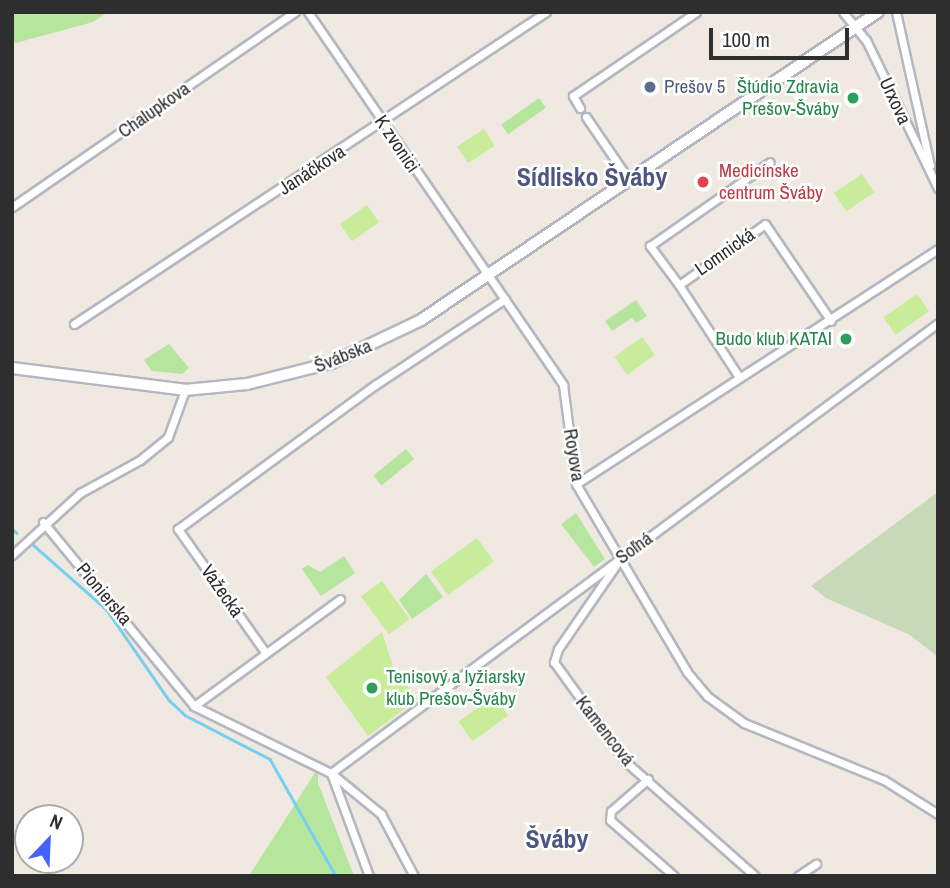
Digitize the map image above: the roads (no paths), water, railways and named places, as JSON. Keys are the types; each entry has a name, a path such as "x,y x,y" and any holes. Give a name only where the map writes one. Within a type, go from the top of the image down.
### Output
{"street":[{"name":"Chalupkova","path":"12,207 295,12"},
{"name":"K zvonici","path":"308,12 489,275"},
{"name":"Janáčkova","path":"74,324 383,124 546,12"},
{"path":"580,108 573,96 696,12"},
{"path":"843,12 856,28"},
{"name":"Švábska","path":"12,369 185,390 247,384 331,363 421,320 878,12"},
{"name":"Urxova","path":"896,12 932,175"},
{"name":"Urxova","path":"856,28 938,188"},
{"path":"586,117 629,180"},
{"path":"679,285 650,246 771,162"},
{"name":"Lomnická","path":"739,377 679,285 765,224 831,321"},
{"path":"576,484 938,250"},
{"name":"Royova","path":"489,275 563,385 576,484 687,671 707,696 744,723 884,780 938,814"},
{"name":"Švábska","path":"178,529 375,385 505,299"},
{"name":"Soľná","path":"331,774 938,323"},
{"path":"12,555 43,522 168,437 185,390"},
{"name":"Pionierska","path":"43,522 194,706 331,774 381,814 414,876"},
{"name":"Važecká","path":"178,529 265,652"},
{"name":"Kamencová","path":"620,559 558,649 554,662 626,762 755,876"},
{"path":"582,587 592,602"},
{"path":"194,706 340,599"},
{"path":"331,774 369,876"},
{"path":"648,779 611,811 610,820 674,876"},
{"path":"798,876 816,864"}],"waterway":[{"path":"12,529 17,533"},
{"path":"30,542 107,610 169,700 185,715 270,759 336,876"}],"place":[{"name":"Prešov 5","path":"650,87"},
{"name":"Štúdio Zdravia Prešov-Šváby","path":"853,98"},
{"name":"Medicínske centrum Šváby","path":"703,182"},
{"name":"Budo klub KATAI","path":"846,339"},
{"name":"Tenisový a lyžiarsky klub Prešov-Šváby","path":"372,688"}],"district":[{"name":"Sídlisko Šváby","path":"592,177"},
{"name":"Šváby","path":"557,839"}]}
